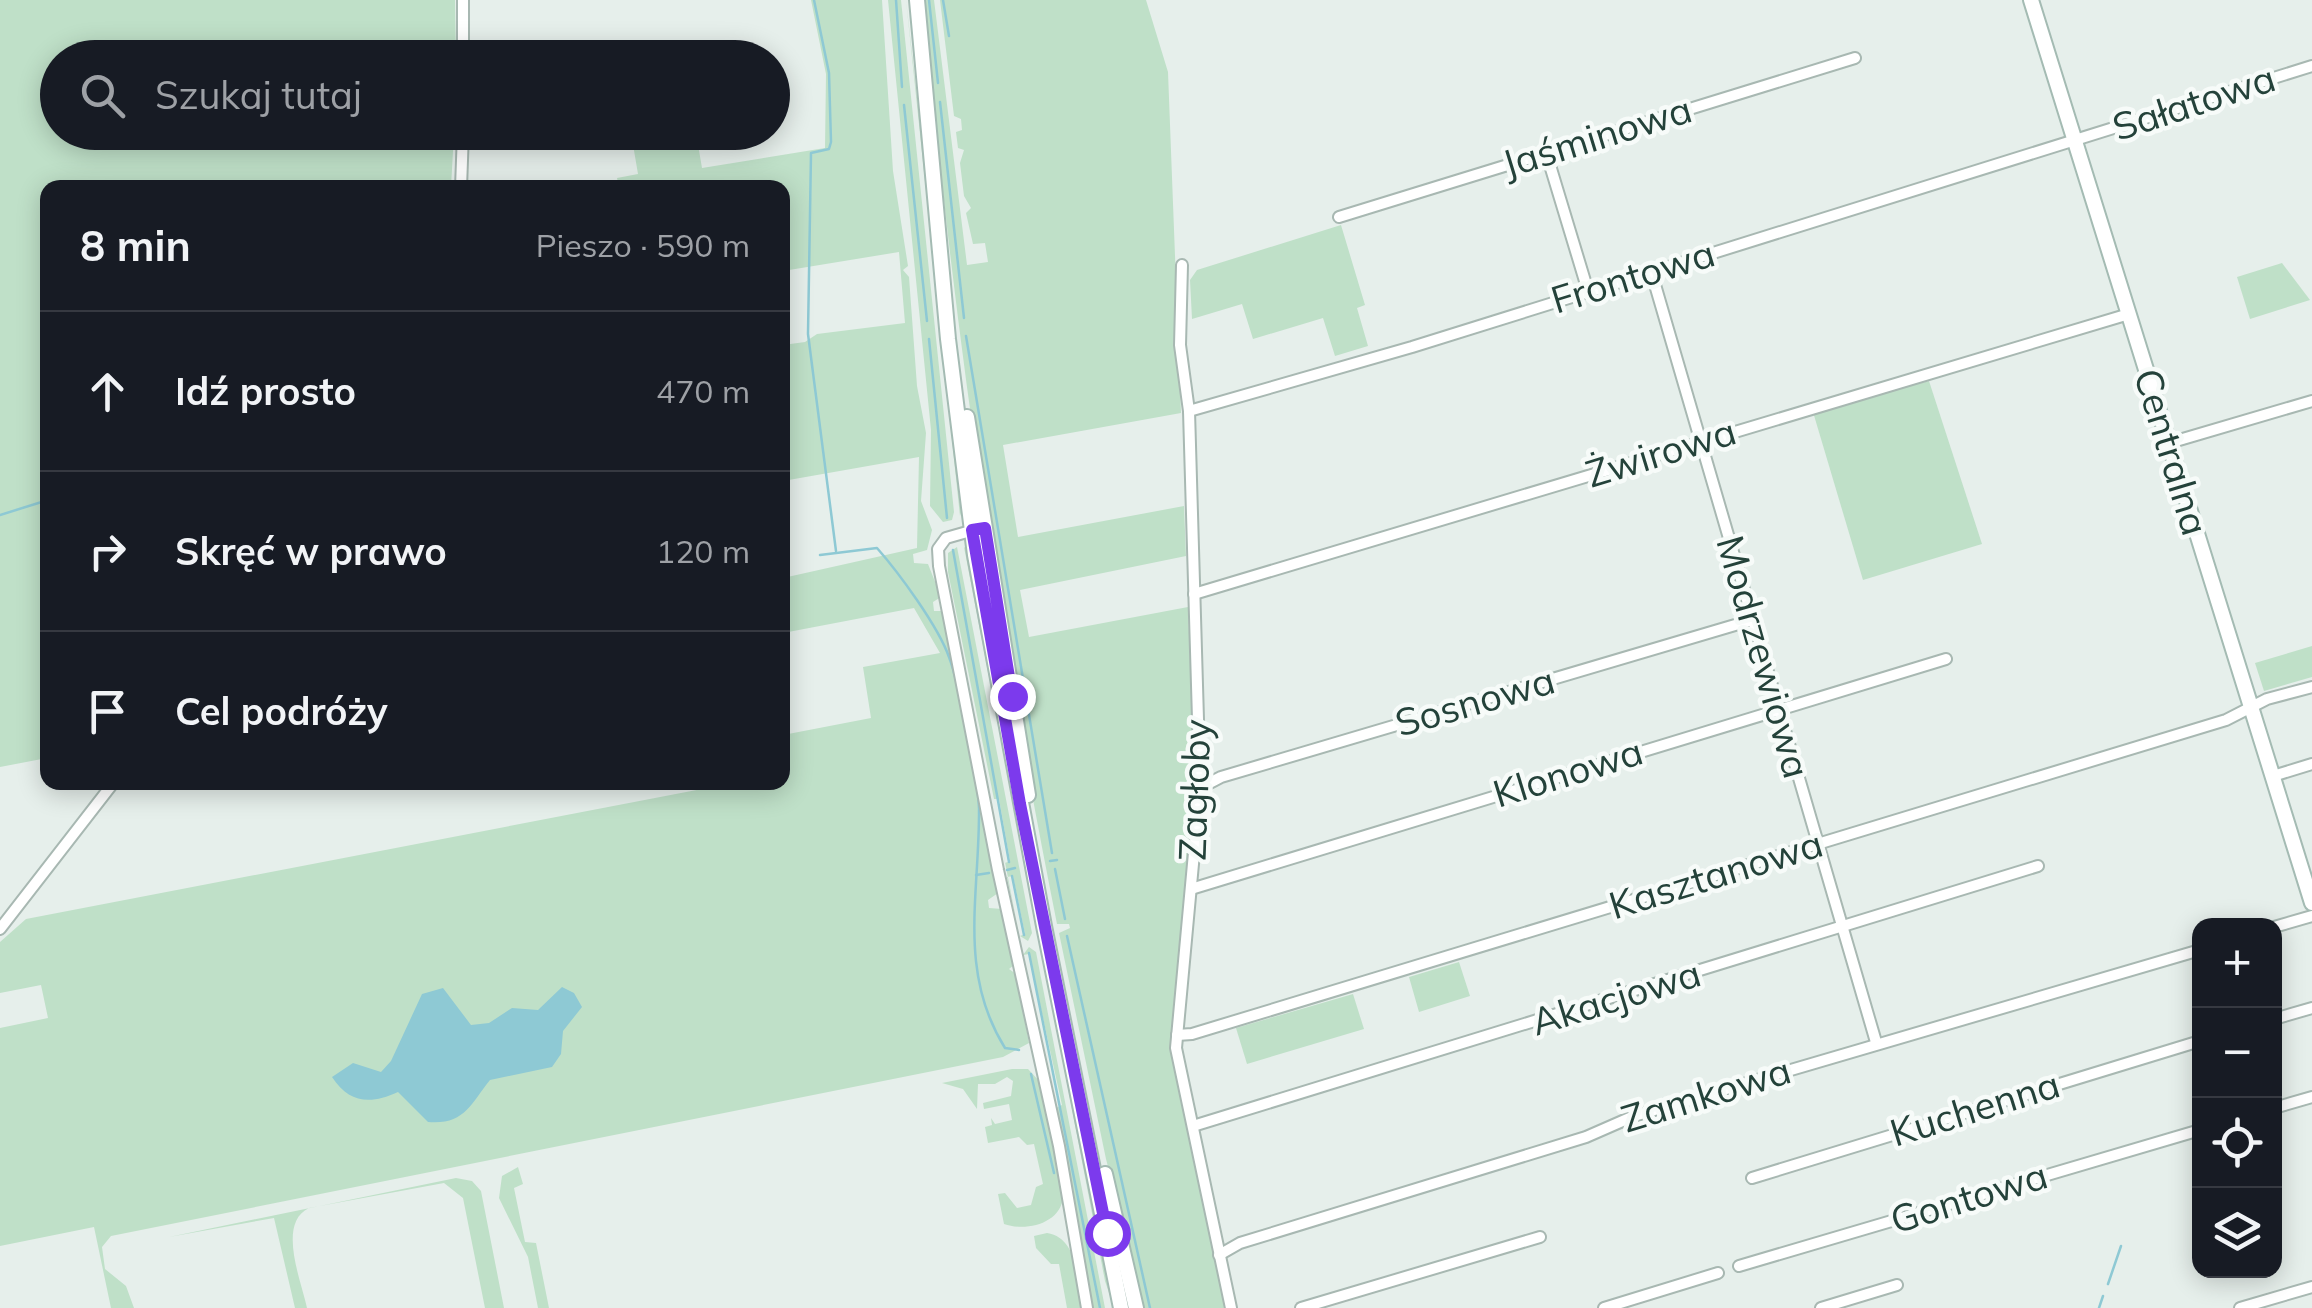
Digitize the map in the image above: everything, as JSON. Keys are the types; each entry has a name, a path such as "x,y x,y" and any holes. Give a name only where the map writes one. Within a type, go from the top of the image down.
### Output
{"main road":[{"path":"917,0 948,312 1020,804 1121,1308"},
{"name":"Centralna","path":"2036,1 2312,904"},
{"path":"978,529 1030,806 1136,1308"}],"street":[{"path":"463,40 464,0"},
{"name":"Jaśminowa","path":"1338,217 1855,58"},
{"name":"Sałatowa","path":"2076,141 2312,66"},
{"name":"Frontowa","path":"1189,411 2076,141"},
{"path":"462,180 463,150"},
{"path":"1546,152 1588,291"},
{"name":"Zagłoby","path":"1182,265 1180,344 1189,411 1200,788 1177,1057 1231,1308"},
{"name":"Modrzewiowa","path":"1651,271 1876,1042"},
{"name":"Żwirowa","path":"1194,594 2129,314"},
{"path":"2168,443 2312,401"},
{"path":"978,529 946,538 938,550 938,566 998,870 1059,1146 1088,1308"},
{"name":"Sosnowa","path":"1200,788 1221,777 1752,620"},
{"name":"Klonowa","path":"1191,889 1946,659"},
{"name":"Kasztanowa","path":"1177,1035 1192,1034 2226,720 2251,706 2312,687"},
{"path":"2272,776 2312,764"},
{"path":"0,929 108,790"},
{"name":"Akacjowa","path":"1193,1126 2038,866"},
{"path":"2282,925 2312,916"},
{"name":"Zamkowa","path":"1219,1254 1240,1242 1876,1042 2192,952"},
{"path":"2282,1017 2312,1008"},
{"name":"Kuchenna","path":"1752,1178 2192,1043"},
{"path":"2282,1106 2312,1097"},
{"name":"Gontowa","path":"1738,1266 2192,1132"},
{"path":"1301,1308 1540,1236"},
{"path":"1604,1308 1718,1273"},
{"path":"1821,1308 1897,1285"},
{"path":"2240,1308 2312,1287"}],"green space":[{"path":"0,0 455,0 456,40 40,40 40,150 453,150 451,180 40,180 40,759 0,767"},
{"path":"811,0 882,0 893,171 908,266 903,270 909,277 917,386 926,433 921,501 932,530 927,550 913,554 914,563 928,564 941,597 933,602 934,611 943,611 998,893 988,900 989,908 1002,909 1014,965 1009,969 1016,974 1029,1043 1003,1057 111,1236 102,1247 105,1269 126,1286 134,1308 111,1308 94,1227 0,1246 0,1028 48,1018 41,985 0,993 0,942 26,919 697,790 790,790 790,734 871,718 863,667 940,653 914,608 790,632 790,576 917,548 919,457 790,480 790,344 805,342 817,334 905,323 899,252 790,270 790,180 617,178 638,174 634,150 699,150 702,168 825,148 826,74"},
{"path":"888,0 901,0 954,512 952,520 943,522 930,506 931,430"},
{"path":"906,0 963,506 960,516"},
{"path":"924,0 934,0 967,265 988,262 985,243 973,244 966,213 971,208 964,196 960,163 964,150 958,148 956,132 962,130 961,119 954,116 940,0 1146,0 1168,72 1181,413 1003,445 1018,537 1184,506 1186,556 1020,590 1029,637 1188,607 1195,790 1172,1045 1226,1308 1144,1308 1106,1159 1059,933 1070,928 1069,924 1057,924 995,579 962,348"},
{"path":"1341,225 1365,305 1357,308 1368,346 1335,356 1323,318 1253,339 1242,304 1192,319 1190,280 1197,270"},
{"path":"2282,263 2310,300 2250,319 2237,277"},
{"path":"1929,381 1982,544 1863,580 1813,412"},
{"path":"957,547 1032,933 1028,941 1020,936 1025,934 1013,876 1008,877 1005,863 1010,861 999,799 994,799 948,572 948,553"},
{"path":"964,547 970,552 1114,1308 1105,1281"},
{"path":"2312,646 2312,677 2264,691 2255,663"},
{"path":"1029,947 1036,952 1105,1308 1092,1308 1056,1108 1062,1105 1029,954 1023,955"},
{"path":"1459,962 1470,996 1419,1012 1409,977"},
{"path":"1353,994 1364,1029 1247,1064 1236,1028"},
{"path":"1028,1069 1041,1083 1063,1197 1050,1219 1023,1227 1004,1224 998,1194 1005,1193 1017,1208 1031,1205 1036,1187 1043,1184 1034,1144 1027,1145 1019,1137 988,1143 985,1127 992,1125 991,1118 995,1124 1012,1120 1009,1104 984,1109 983,1103 1011,1096 1013,1081 1007,1077 995,1084 978,1084 977,1109 963,1089 942,1083"},
{"path":"518,1167 523,1184 514,1188 525,1242 536,1243 549,1308 538,1308 528,1257 499,1198 502,1176"},
{"path":"456,1178 472,1181 481,1191 504,1308 485,1308 463,1198 444,1183 320,1206"},
{"path":"309,1208 299,1215 293,1239 307,1308 295,1308 274,1218 169,1237"},
{"path":"1047,1233 1065,1243 1071,1252 1083,1308 1067,1308 1059,1264 1051,1264 1036,1248 1034,1236"}],"water":[{"path":"562,987 574,993 582,1007 563,1031 561,1054 552,1067 490,1080 458,1117 428,1122 398,1092 378,1099 361,1099 346,1092 332,1077 353,1063 381,1072 391,1061 422,994 443,988 471,1025 489,1023 512,1008 538,1010"}],"waterway":[{"path":"814,0 829,73 831,142 829,149 811,153 808,334 836,551"},
{"path":"896,0 902,87"},
{"path":"929,0 938,83"},
{"path":"943,0 949,36"},
{"path":"940,102 964,318"},
{"path":"904,105 927,321"},
{"path":"966,336 1052,853"},
{"path":"929,339 947,518"},
{"path":"0,515 40,502"},
{"path":"820,555 877,548 907,585 944,644 963,709 978,795 974,931 981,990 1005,1048 1019,1050"},
{"path":"953,550 1009,862"},
{"path":"1050,861 1057,860"},
{"path":"1007,870 1015,868"},
{"path":"1055,869 1065,919"},
{"path":"976,875 989,873"},
{"path":"1012,876 1024,935"},
{"path":"1067,936 1150,1308"},
{"path":"1029,953 1100,1308"},
{"path":"1031,1074 1054,1173"},
{"path":"2108,1284 2121,1246"},
{"path":"2099,1308 2103,1296"}],"route":[{"path":"1012,696 985,528 972,530 1020,804 1107,1233"}]}
